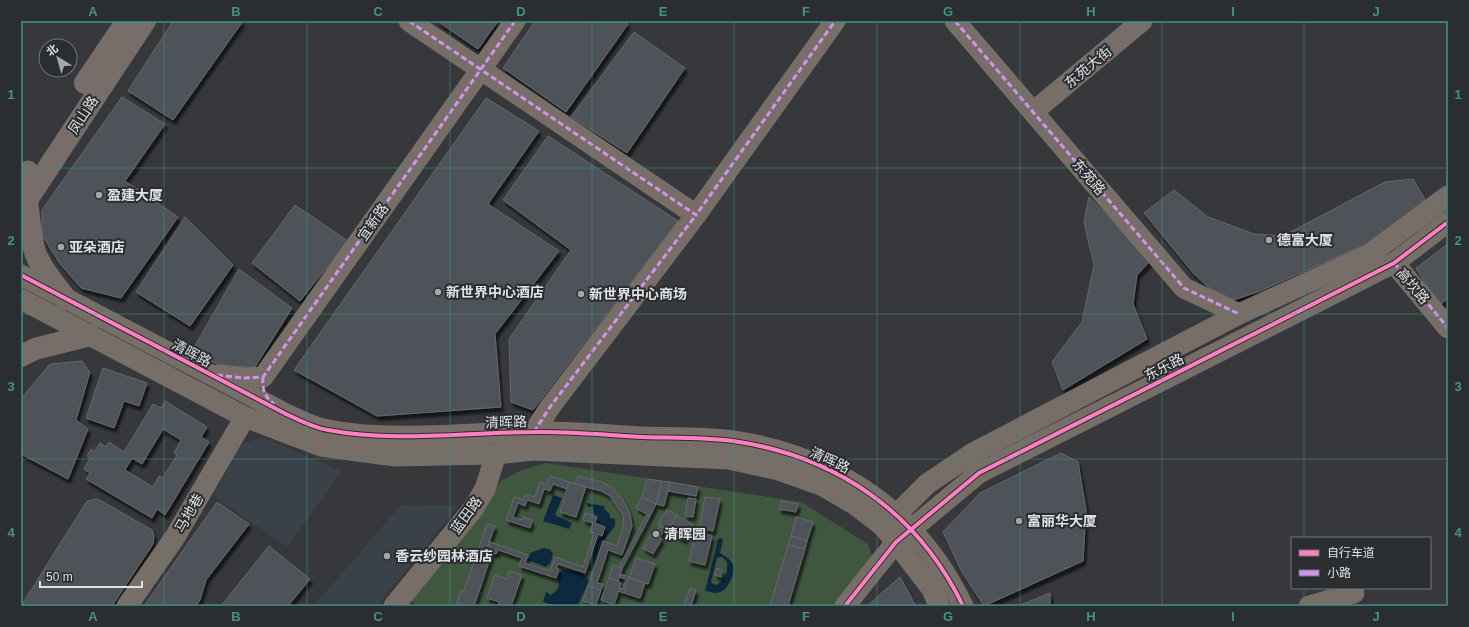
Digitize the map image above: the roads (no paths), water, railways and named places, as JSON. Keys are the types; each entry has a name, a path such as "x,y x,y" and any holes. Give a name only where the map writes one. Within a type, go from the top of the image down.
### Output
{"main road":[{"name":"凤山路","path":"24,187 127,21"},
{"name":"凤山路","path":"24,187 145,21"},
{"path":"24,187 35,253 49,276 66,299"},
{"path":"21,356 35,349 90,335"}],"street":[{"path":"409,21 696,214"},
{"name":"宜新路","path":"263,377 481,70 514,21"},
{"path":"534,432 550,407 696,214 835,21"},
{"name":"东苑路","path":"955,21 1184,288 1238,314"},
{"name":"东苑大街","path":"1033,112 1142,21"},
{"name":"东乐路","path":"897,528 927,484 973,453 1238,314 1370,254 1448,196"},
{"name":"东乐路","path":"897,528 979,473 1394,263 1448,222"},
{"name":"高坎路","path":"1394,263 1448,328"},
{"name":"清晖路","path":"21,276 286,414 326,430 397,437 534,432 732,441 783,452 829,468 867,492 897,528 950,578 963,606"},
{"name":"清晖路","path":"21,299 245,417 321,446 395,456 496,454 534,450 729,459 779,470 821,485 897,528 932,589 939,606"},
{"path":"208,374 244,378 263,377 262,388 268,399 286,414"},
{"name":"马地巷","path":"127,606 175,537 245,417"},
{"name":"蓝田路","path":"394,606 472,509 485,489 496,454"},
{"path":"845,606 897,528"},
{"path":"1309,606 1354,593"}],"water":[{"path":"553,495 562,498 555,515 572,523 569,529 543,521"},
{"path":"586,503 605,506 604,509 609,513 610,518 615,519 615,526 603,541 592,571 589,571 598,539 602,536 605,527 595,523 597,517 594,514 593,507 588,507"},
{"path":"721,538 723,540 720,553 731,561 733,571 730,581 725,589 716,593 705,591 718,539","holes":["722,557 727,562 727,569 724,578 717,585 713,584 711,582 717,558"]},
{"path":"543,548 549,549 553,553 551,562 546,567 528,560 530,553"},
{"path":"562,569 580,572 589,580 578,606 555,606 543,602 546,592 551,595 559,586 558,578"}],"place":[{"name":"盈建大厦","path":"99,195"},
{"name":"德富大厦","path":"1269,240"},
{"name":"亚朵酒店","path":"61,247"},
{"name":"新世界中心酒店","path":"438,292"},
{"name":"新世界中心商场","path":"581,294"},
{"name":"富丽华大厦","path":"1019,521"},
{"name":"清晖园","path":"656,534"},
{"name":"香云纱园林酒店","path":"387,556"}]}
